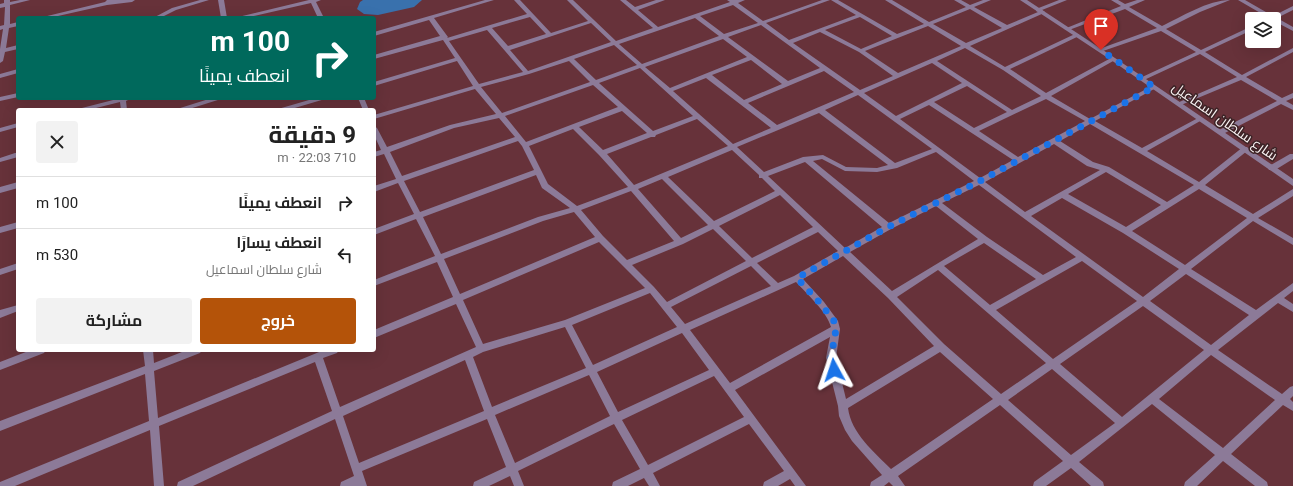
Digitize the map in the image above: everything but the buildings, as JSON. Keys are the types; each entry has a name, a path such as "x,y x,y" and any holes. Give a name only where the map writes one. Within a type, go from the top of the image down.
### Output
{"street":[{"path":"0,6 7,2 27,0"},
{"path":"50,16 109,1 132,0"},
{"path":"160,16 174,9 206,0"},
{"path":"221,0 224,16"},
{"path":"246,16 315,0 320,16"},
{"path":"376,33 431,18 479,1 491,0"},
{"path":"517,0 550,35"},
{"path":"623,0 657,29"},
{"path":"634,9 662,0"},
{"path":"376,116 446,95 478,88 527,74 696,16 732,1 742,0"},
{"path":"376,154 454,127 486,118 500,116 827,0"},
{"path":"834,0 898,37"},
{"path":"888,0 1005,69 1046,96 1200,185 1293,242"},
{"path":"957,0 1008,28"},
{"path":"861,51 988,0"},
{"name":"شارع سلطان اسماعيل","path":"1023,0 1101,50 1293,183"},
{"path":"376,282 541,219 576,209 663,176 820,110 896,75 1008,28 1064,0"},
{"path":"1114,0 1293,108"},
{"path":"1067,29 1142,0"},
{"path":"1101,50 1161,29 1198,11 1227,0"},
{"path":"1241,0 1262,12"},
{"path":"573,1 616,44 699,116 845,252 941,347 1099,486"},
{"path":"732,1 937,149 1025,216 1293,407"},
{"path":"0,61 7,2"},
{"path":"1281,14 1293,8"},
{"path":"376,56 488,28 531,15"},
{"path":"789,42 822,31 861,15"},
{"path":"696,16 787,84"},
{"path":"431,18 478,88 525,145 545,186 576,209 600,238 666,306 801,486"},
{"path":"506,49 592,21"},
{"path":"1281,23 1293,30"},
{"path":"3,27 16,24"},
{"path":"488,28 527,74"},
{"path":"822,31 861,51 896,75"},
{"path":"1142,79 1245,31"},
{"path":"1005,69 1076,35"},
{"path":"2,51 16,48"},
{"path":"1179,104 1242,77 1293,50"},
{"path":"670,90 752,57"},
{"path":"376,83 458,59"},
{"path":"571,59 594,83 653,134"},
{"path":"974,132 1046,96 1113,59"},
{"path":"932,60 1012,113"},
{"path":"742,103 825,68"},
{"path":"0,76 16,72"},
{"path":"707,75 776,128"},
{"path":"895,119 967,83"},
{"path":"344,486 488,412 591,370 797,278 888,227 937,204 1154,87"},
{"path":"0,99 16,95"},
{"path":"1221,132 1293,95"},
{"path":"88,108 122,100"},
{"path":"186,108 212,100"},
{"path":"287,108 316,100"},
{"path":"929,102 1017,160"},
{"path":"525,145 623,108"},
{"path":"820,110 894,166"},
{"path":"602,153 699,116"},
{"path":"1142,151 1200,118"},
{"path":"0,130 16,126"},
{"path":"574,126 602,153 680,242"},
{"path":"376,133 439,257 481,349"},
{"path":"376,188 519,138"},
{"path":"1055,141 1090,164 1106,169 1167,205"},
{"path":"762,176 806,159 823,157 845,169 877,170 894,166 937,149"},
{"path":"1126,231 1200,185 1245,149"},
{"path":"0,160 16,156"},
{"path":"1272,168 1293,156"},
{"path":"806,159 888,227"},
{"path":"1025,216 1106,169"},
{"path":"376,231 538,170"},
{"path":"663,176 777,287"},
{"path":"0,190 16,186"},
{"path":"626,264 680,242 780,192"},
{"path":"876,486 1052,363 1144,301 1187,270 1252,218 1293,192"},
{"path":"1063,194 1126,231 1256,315"},
{"path":"937,204 1042,279"},
{"path":"0,230 16,226"},
{"path":"666,306 818,228"},
{"path":"376,333 458,300 600,238"},
{"path":"891,296 984,239"},
{"path":"991,310 1082,257"},
{"path":"938,266 1122,423"},
{"path":"0,272 16,267"},
{"path":"797,278 828,312 834,321 836,329 831,358 843,406 842,413 849,429 856,440 900,486"},
{"path":"1038,486 1122,423 1211,350 1293,286"},
{"path":"182,486 336,414 481,349 567,323 651,289"},
{"path":"1278,298 1293,309"},
{"path":"0,314 16,309"},
{"path":"567,323 616,418 654,486"},
{"path":"728,389 836,329"},
{"path":"843,406 941,347"},
{"path":"0,366 37,352"},
{"path":"148,352 159,486"},
{"path":"0,426 192,352"},
{"path":"3,486 329,352"},
{"path":"468,355 488,412 519,486"},
{"path":"318,356 336,414 359,478"},
{"path":"478,486 511,468 716,371"},
{"path":"1189,486 1293,390"},
{"path":"1152,399 1263,486"},
{"path":"617,486 750,419"},
{"path":"768,486 791,473"}],"water":[{"path":"363,0 422,0 414,7 378,15 364,14 357,9 360,2"}],"route":[{"path":"834,370 831,358 836,329 834,321 828,312 797,278 888,227 937,204 1154,87 1101,50"}]}
